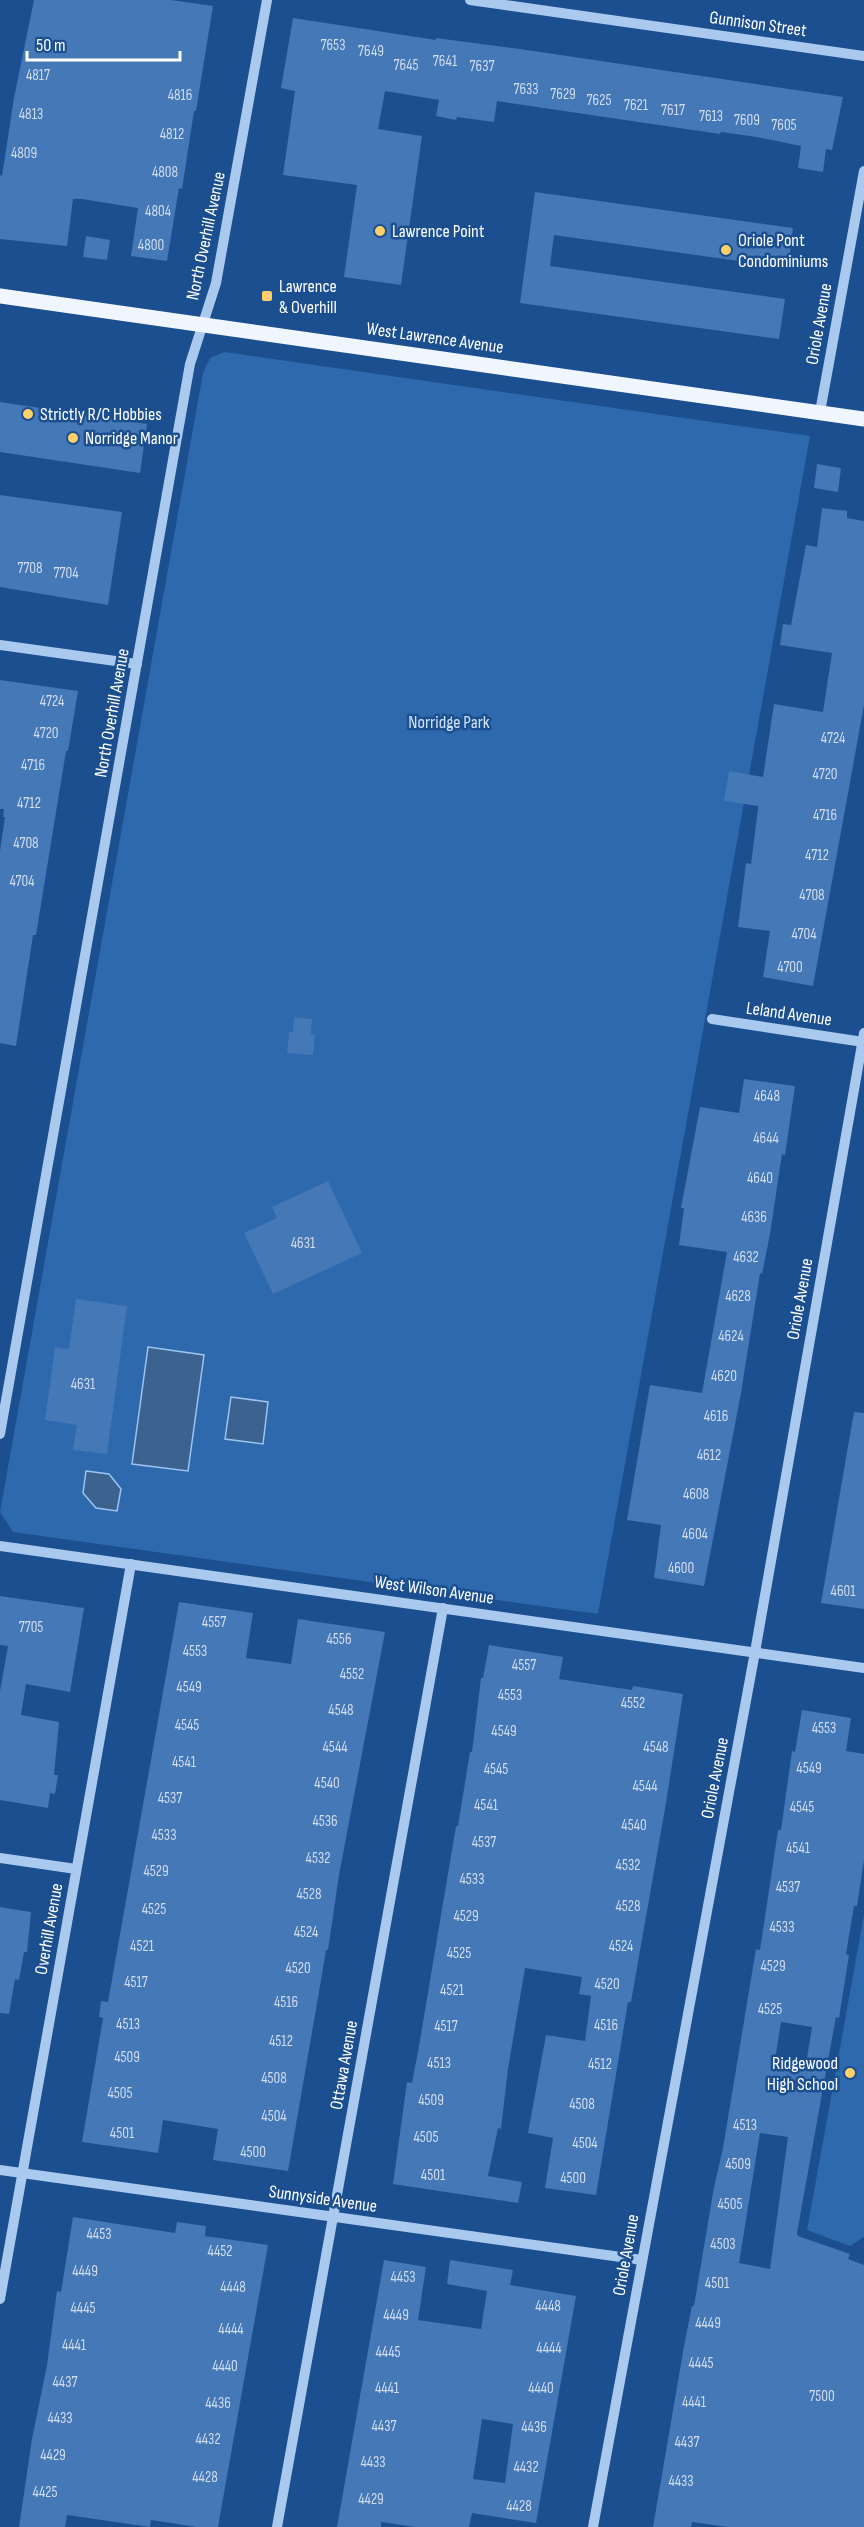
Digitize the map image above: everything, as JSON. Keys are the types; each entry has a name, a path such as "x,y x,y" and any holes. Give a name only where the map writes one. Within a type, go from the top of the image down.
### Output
{"main road":[{"name":"West Lawrence Avenue","path":"0,296 864,418"}],"street":[{"name":"North Overhill Avenue","path":"0,1434 190,364 216,283 267,0"},
{"name":"Gunnison Street","path":"470,0 864,56"},
{"name":"Oriole Avenue","path":"820,412 864,171"},
{"path":"0,645 137,664"},
{"name":"Leland Avenue","path":"712,1019 863,1038"},
{"name":"Oriole Avenue","path":"593,2527 755,1652 863,1038"},
{"name":"West Wilson Avenue","path":"0,1545 864,1668"},
{"name":"Overhill Avenue","path":"0,2300 131,1564"},
{"name":"Ottawa Avenue","path":"277,2527 443,1608"},
{"path":"0,1858 76,1869"},
{"name":"Sunnyside Avenue","path":"0,2170 642,2260"}],"green space":[{"name":"Norridge Park","path":"224,352 810,436 598,1614 13,1532 0,1512 203,373 210,358"},
{"path":"864,1915 864,2237 850,2246 807,2230"}],"shaded area":[{"path":"148,1347 204,1355 188,1471 132,1464"},
{"path":"231,1397 268,1402 263,1444 225,1439"},
{"path":"86,1471 109,1474 121,1489 117,1511 96,1508 83,1493"}],"building":[{"path":"34,0 171,0 213,6 182,189 179,188 167,261 131,256 138,208 82,199 73,199 67,246 0,239 0,175 2,176 14,98"},
{"path":"293,18 843,97 832,150 826,149 823,172 798,168 801,146 757,137 721,132 720,134 497,101 494,122 457,117 456,120 436,116 439,100 385,91 378,129 422,136 401,285 344,277 357,185 283,175 295,91 281,88"},
{"name":"Oriole Pont Condominiums","path":"535,192 793,228 788,268 554,235 550,266 785,299 779,339 520,303"},
{"path":"86,236 110,240 107,260 83,257"},
{"name":"Norridge Manor","path":"0,402 147,424 140,473 0,452"},
{"path":"817,464 841,468 838,492 814,488"},
{"path":"0,495 122,512 108,605 0,587"},
{"path":"822,508 847,511 847,518 864,521 864,705 813,986 763,977 770,931 738,927 746,863 751,864 758,806 724,801 729,771 763,777 774,704 823,712 832,653 780,645 783,624 791,625 806,545 817,547"},
{"path":"0,680 78,691 36,935 33,935 16,1046 0,1043 0,851 5,817 3,817 4,809 0,809"},
{"path":"294,1017 312,1019 311,1034 315,1034 313,1055 287,1053 289,1032 293,1032"},
{"path":"744,1079 795,1086 785,1155 782,1154 770,1234 762,1274 760,1273 741,1393 704,1586 654,1578 661,1525 627,1520 650,1385 702,1393 727,1252 679,1245 684,1208 681,1208 700,1107 739,1113"},
{"path":"328,1181 362,1253 273,1294 244,1233 277,1218 272,1207"},
{"path":"76,1299 127,1306 107,1454 73,1450 77,1425 45,1420 55,1347 69,1349"},
{"path":"854,1412 864,1413 864,1609 821,1603"},
{"path":"0,1596 84,1608 70,1692 26,1684 21,1715 59,1722 54,1775 58,1775 55,1794 50,1793 48,1808 0,1800 0,1691 8,1646 0,1645"},
{"path":"179,1602 253,1613 246,1658 291,1664 298,1619 385,1632 339,1875 328,1950 326,1950 288,2171 213,2160 218,2129 163,2120 158,2153 82,2142 103,2018 99,2017 101,2001 108,2002"},
{"path":"489,1645 563,1657 559,1679 632,1690 633,1686 683,1694 666,1803 631,2002 628,2002 596,2195 545,2188 553,2138 528,2133 546,2035 585,2041 591,1996 579,1994 582,1977 525,1968 508,2069 501,2129 498,2128 488,2176 522,2182 518,2203 393,2184 407,2082 412,2083 419,2046 456,1826 458,1826 470,1752 472,1752 481,1678 483,1678"},
{"path":"802,1710 851,1718 846,1751 864,1754 864,1860 846,1954 849,1955 839,2018 836,2017 797,2233 798,2236 850,2254 848,2259 864,2265 864,2527 728,2527 692,2522 691,2527 653,2527 684,2346 692,2306 694,2306 714,2187 723,2148 756,1949 760,1950 792,1751 795,1752","holes":["781,2022 812,2027 805,2070 774,2066","760,2133 788,2137 770,2269 739,2263"]},
{"path":"0,1907 31,1912 27,1952 24,1952 19,1980 15,1979 9,2014 0,2013"},
{"path":"73,2217 175,2233 177,2222 206,2226 205,2236 268,2245 218,2527 197,2527 151,2520 150,2527 67,2515 65,2527 19,2527 32,2439 47,2365 57,2291 61,2292"},
{"path":"384,2260 426,2267 418,2320 481,2329 487,2291 447,2284 450,2260 513,2270 510,2285 576,2296 536,2523 472,2513 469,2527 415,2527 381,2522 381,2527 337,2527","holes":["482,2419 513,2424 505,2483 473,2479"]}],"place":[{"name":"Lawrence Point","path":"380,231"},
{"name":"Oriole Pont Condominiums","path":"726,250"},
{"name":"Lawrence & Overhill","path":"267,296"},
{"name":"Strictly R/C Hobbies","path":"28,414"},
{"name":"Norridge Manor","path":"73,438"},
{"name":"Ridgewood High School","path":"850,2073"}]}
